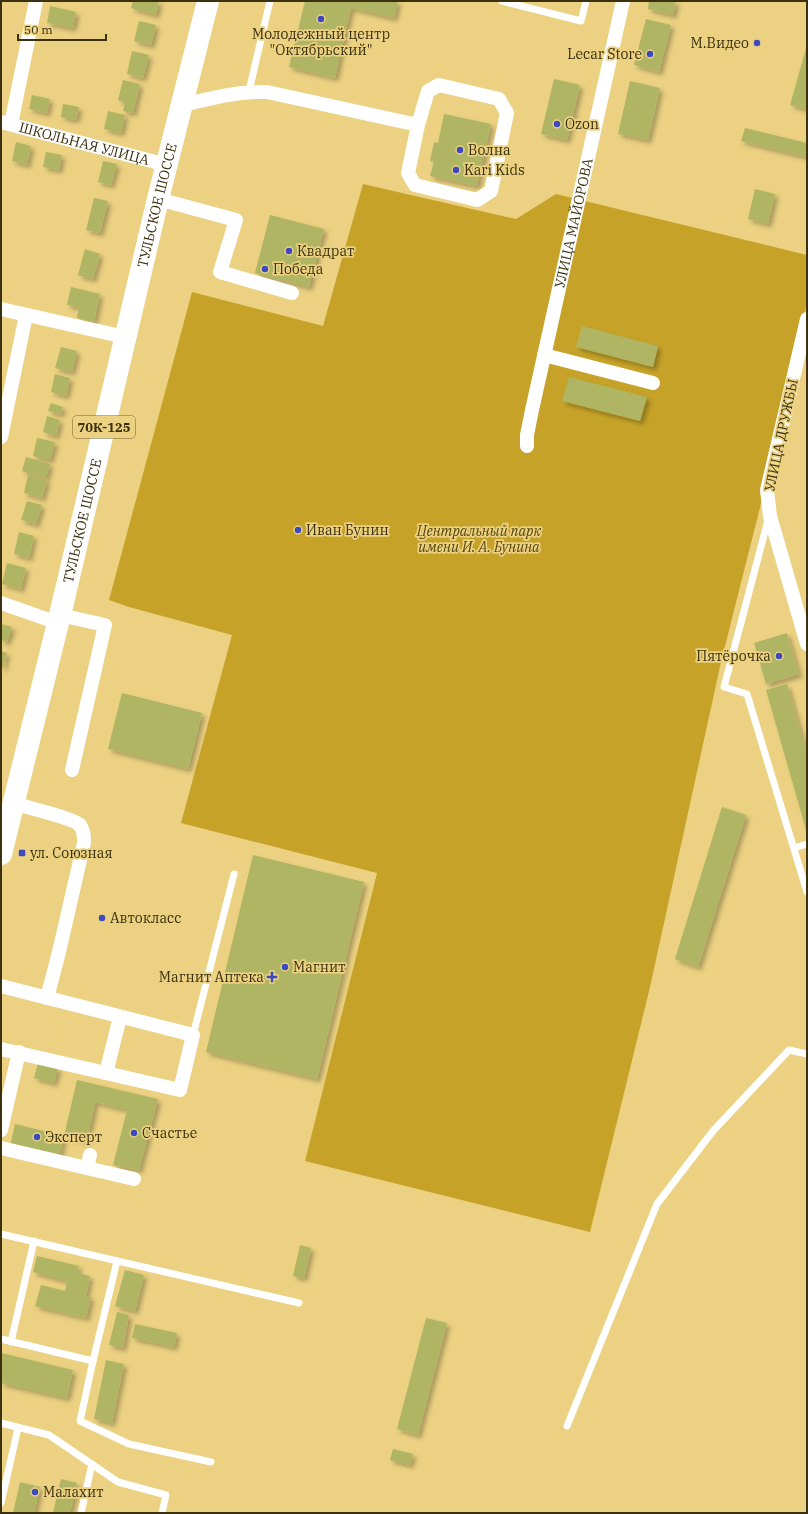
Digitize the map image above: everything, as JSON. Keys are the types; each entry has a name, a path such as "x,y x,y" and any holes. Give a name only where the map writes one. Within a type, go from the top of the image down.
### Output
{"main road":[{"name":"ТУЛЬСКОЕ ШОССЕ","path":"1,854 59,619 158,199 183,105 208,1"}],"street":[{"path":"6,123 36,1"},
{"name":"УЛИЦА МАЙОРОВА","path":"527,446 527,435 544,355 623,1"},
{"path":"439,84 499,99 507,113 491,191 477,200 415,185 408,173 418,125 428,91 439,84"},
{"path":"183,105 249,91 267,92 418,125"},
{"name":"ШКОЛЬНАЯ УЛИЦА","path":"6,123 167,165"},
{"path":"158,199 236,220 220,272 292,293"},
{"path":"1,309 125,337"},
{"path":"1,437 26,315"},
{"name":"УЛИЦА ДРУЖБЫ","path":"807,319 767,490 770,516 807,644"},
{"path":"544,355 653,383"},
{"path":"1,603 59,619 105,625 72,770"},
{"path":"13,803 68,819 79,824 84,832 84,843 59,952 46,998"},
{"path":"1,986 193,1035 180,1090 1,1049"},
{"path":"106,1073 120,1017"},
{"path":"1,1130 19,1052"},
{"path":"1,1148 89,1162 134,1179"}],"lane":[{"path":"249,91 270,1"},
{"path":"502,1 581,22 586,1"},
{"path":"770,516 724,687 747,694 807,892"},
{"path":"794,848 807,844"},
{"path":"193,1035 234,874"},
{"path":"567,1426 657,1204 713,1131 789,1050 807,1054"},
{"path":"1,1234 299,1303"},
{"path":"11,1342 34,1241"},
{"path":"117,1261 80,1421 130,1444 211,1462"},
{"path":"1,1339 93,1361"},
{"path":"1,1423 48,1435 118,1482 166,1495 162,1513"},
{"path":"1,1503 18,1428"},
{"path":"81,1513 92,1464"}],"green space":[{"name":"Центральный парк имени И. А. Бунина","path":"363,184 516,219 556,194 807,255 807,300 799,353 721,662 650,987 590,1232 305,1161 377,873 181,823 232,635 129,607 109,600 192,292 323,326"}],"building":[{"path":"133,1 159,1 156,15 131,8"},
{"path":"305,1 398,1 394,18 351,8 335,78 289,67"},
{"path":"649,1 676,1 673,15 648,9"},
{"path":"50,6 76,12 73,28 47,23"},
{"path":"646,19 671,25 659,72 634,65"},
{"path":"139,21 156,25 151,45 134,41"},
{"path":"807,45 807,109 790,105"},
{"path":"132,51 149,55 143,78 127,74"},
{"path":"554,79 580,85 567,140 541,134"},
{"path":"123,80 140,84 133,113 123,111 125,102 118,100"},
{"path":"630,81 660,88 648,140 618,134"},
{"path":"32,95 50,99 47,113 29,109"},
{"path":"63,104 79,107 76,120 61,117"},
{"path":"108,111 125,115 121,133 104,129"},
{"path":"444,114 491,124 477,186 430,176 434,162 430,161 434,142 438,143"},
{"path":"745,128 807,143 807,157 741,141"},
{"path":"16,142 31,146 27,165 12,161"},
{"path":"46,152 62,155 59,170 43,167"},
{"path":"103,161 117,164 111,185 98,182"},
{"path":"755,189 775,194 768,224 748,219"},
{"path":"94,198 108,201 100,233 86,230"},
{"name":"Квадрат","path":"270,215 324,229 309,287 255,273"},
{"path":"85,249 100,254 93,279 78,275"},
{"path":"71,287 100,294 94,322 77,318 79,307 67,305"},
{"path":"582,326 658,346 653,367 576,347"},
{"path":"61,347 77,351 72,372 55,368"},
{"path":"55,374 70,378 66,396 51,392"},
{"path":"569,377 647,397 640,421 562,401"},
{"path":"51,403 63,407 61,414 48,411"},
{"path":"47,416 60,420 56,436 43,432"},
{"path":"37,438 55,442 50,460 33,456"},
{"path":"26,457 50,464 46,478 22,471"},
{"path":"28,475 47,480 42,498 24,493"},
{"path":"27,501 42,505 36,524 21,520"},
{"path":"19,532 34,536 29,558 14,554"},
{"path":"7,563 26,568 21,589 2,584"},
{"path":"1,624 12,627 7,642 1,640"},
{"path":"787,633 799,674 766,684 754,643"},
{"path":"1,651 7,653 3,668 1,667"},
{"path":"787,684 807,756 807,833 766,690"},
{"path":"122,693 202,713 188,769 108,749"},
{"path":"722,807 746,815 698,967 675,959"},
{"name":"Магнит","path":"253,855 364,882 317,1079 206,1052"},
{"path":"38,1063 58,1068 54,1083 34,1078"},
{"path":"77,1080 158,1099 139,1170 113,1165 127,1110 95,1102 87,1141 64,1136"},
{"path":"15,1124 64,1136 59,1158 10,1147"},
{"path":"300,1245 311,1248 304,1278 293,1276"},
{"path":"37,1256 79,1266 77,1273 90,1276 86,1296 91,1297 86,1318 35,1306 41,1285 65,1291 67,1281 33,1272"},
{"path":"125,1270 144,1275 135,1311 115,1306"},
{"path":"117,1312 129,1315 123,1348 109,1345"},
{"path":"426,1318 447,1323 418,1435 397,1429"},
{"path":"135,1324 177,1333 174,1347 132,1338"},
{"path":"1,1353 73,1370 67,1398 1,1383"},
{"path":"106,1360 124,1364 112,1423 94,1419"},
{"path":"393,1449 413,1454 410,1465 390,1460"},
{"path":"61,1479 77,1483 70,1513 53,1513"},
{"path":"20,1482 40,1487 34,1513 13,1513"}],"place":[{"name":"Молодежный центр \"Октябрьский\"","path":"321,19"},
{"name":"М.Видео","path":"757,43"},
{"name":"Lecar Store","path":"650,54"},
{"name":"Ozon","path":"557,124"},
{"name":"Волна","path":"460,150"},
{"name":"Kari Kids","path":"456,170"},
{"name":"Квадрат","path":"289,251"},
{"name":"Победа","path":"265,269"},
{"name":"Иван Бунин","path":"298,530"},
{"name":"Пятёрочка","path":"779,656"},
{"name":"ул. Союзная","path":"22,853"},
{"name":"Автокласс","path":"102,918"},
{"name":"Магнит","path":"285,967"},
{"name":"Магнит Аптека","path":"272,977"},
{"name":"Счастье","path":"134,1133"},
{"name":"Эксперт","path":"37,1137"},
{"name":"Малахит","path":"35,1492"}]}
